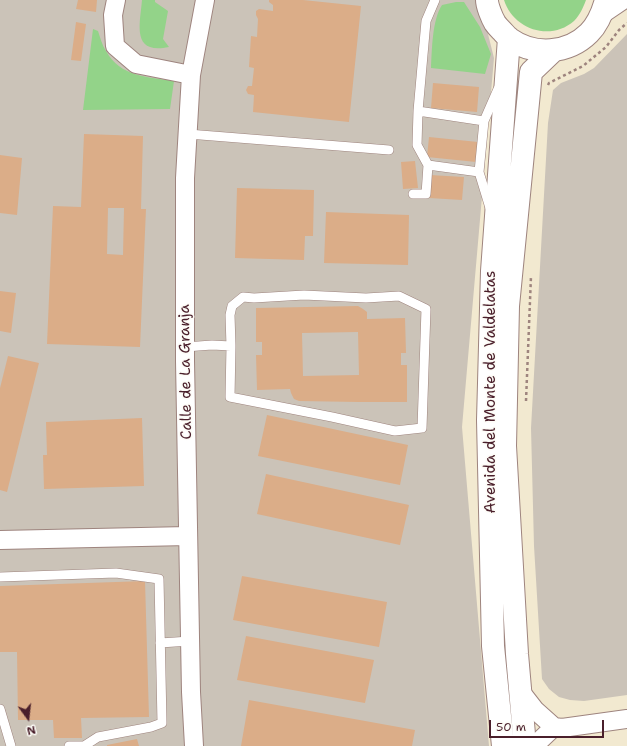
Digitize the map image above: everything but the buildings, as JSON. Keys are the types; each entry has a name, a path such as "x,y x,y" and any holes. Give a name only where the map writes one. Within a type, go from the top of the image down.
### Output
{"street":[{"path":"116,0 113,15 115,46 136,64 191,75"},
{"name":"Calle de La Granja","path":"194,746 188,536 185,346 185,178 191,75 206,0"},
{"path":"486,1 495,23 509,38 522,46 537,50 553,51 573,45 584,37 590,32 603,8 623,0"},
{"name":"Avenida del Monte de Valdelatas","path":"503,746 493,646 488,428 492,271 509,38"},
{"name":"Avenida del Monte de Valdelatas","path":"525,746 505,446 508,306 531,72 553,51"},
{"path":"0,540 188,536"},
{"path":"521,692 535,710 554,727 562,728 627,719"},
{"path":"534,746 554,727"}],"lane":[{"path":"413,194 426,194 428,165 417,145 418,111 426,21 435,0"},
{"path":"495,226 479,172 484,121 506,69"},
{"path":"418,111 484,121"},
{"path":"188,134 389,150"},
{"path":"428,165 479,172"},
{"path":"304,294 366,298 398,296 426,309 422,428 395,431 230,397 231,346 230,315 232,306 243,297 254,298 304,294"},
{"path":"185,346 212,344 231,346"},
{"path":"0,577 116,573 159,579 162,724 98,737 84,746 69,746"},
{"path":"160,643 190,641"},
{"path":"0,710 11,746"}],"path":[{"path":"546,90 549,83 583,66 606,47 619,30 627,23"},
{"path":"526,405 531,272"}],"shaded area":[{"path":"0,0 489,0 486,26 494,58 462,427 489,746 0,746"},
{"path":"627,34 627,695 584,701 570,700 559,697 549,689 542,679 534,546 531,428 548,123 553,90 561,83 584,74 594,68"}],"green space":[{"path":"142,0 155,0 155,2 168,11 163,39 169,47 157,48 148,46 143,42 140,36"},
{"path":"504,0 586,0 574,21 554,31 544,31 533,29 524,25 515,18"},
{"path":"464,2 480,27 491,54 485,74 431,68 434,27 439,11 442,5"},
{"path":"93,29 98,31 105,49 112,60 119,66 127,71 145,77 174,81 170,109 83,110"}]}
